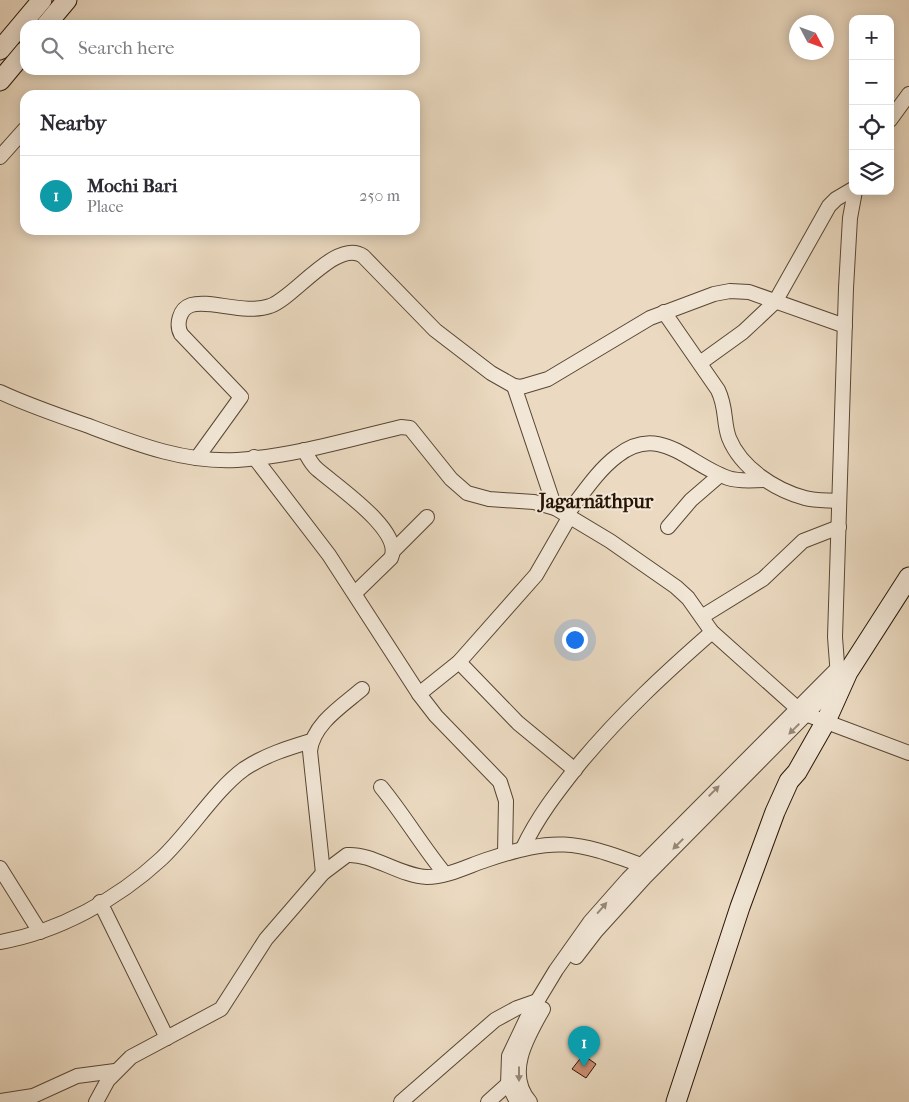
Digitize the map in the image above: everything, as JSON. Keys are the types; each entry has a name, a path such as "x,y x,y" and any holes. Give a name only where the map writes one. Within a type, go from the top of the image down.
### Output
{"main road":[{"path":"25,20 42,0"},
{"path":"50,20 67,0"},
{"path":"0,50 20,26"},
{"path":"0,81 20,57"},
{"path":"676,1102 762,846 789,781 797,772 826,722 839,680 859,654 909,577"},
{"path":"688,1102 737,945 796,784 797,772"}],"street":[{"path":"894,115 909,94"},
{"path":"0,157 20,135"},
{"path":"700,363 743,332 775,302 832,202 849,193"},
{"path":"517,1102 508,1084 509,1056 537,1001 590,922 641,865 839,680 839,527 845,326 850,218 853,195"},
{"path":"198,458 241,397 181,334 179,322 183,311 194,305 253,309 270,306 286,296 324,265 347,254 357,253 363,256 435,330 491,373 514,386 530,386 548,379 664,312 714,294 749,292 845,326"},
{"path":"664,312 700,363 725,405 727,430 731,443 747,465 765,480 806,498 840,501"},
{"path":"514,386 564,512"},
{"path":"0,392 138,444 198,458 236,460 304,450 407,427 418,435 451,479 467,493 489,499 534,502 564,512 676,587 703,616 712,632 803,712 909,753"},
{"path":"418,694 459,662 536,575 564,512 610,462 626,450 637,445 657,444 672,447 720,475 734,480 765,480"},
{"path":"304,450 317,469 375,517 393,551"},
{"path":"254,457 310,528 355,593 418,694 436,716 500,782 506,801 505,854"},
{"path":"668,527 691,500 720,475"},
{"path":"355,593 391,558 393,551 427,517"},
{"path":"703,616 763,579 803,541 839,527"},
{"path":"523,848 540,814 633,703 712,632"},
{"path":"459,662 511,716 575,770"},
{"path":"323,873 310,751 311,741 326,721 362,689"},
{"path":"0,942 40,932 100,902 161,859 244,769 277,752 311,741"},
{"path":"530,1102 518,1078 523,1049 566,970 596,931 644,877 751,763"},
{"path":"381,787 405,817 420,843 445,874"},
{"path":"96,1102 115,1071 131,1058 221,1009 255,954 323,873 341,858 352,855 416,875 428,876 445,874 523,848 557,844 585,846 641,865"},
{"path":"0,868 40,932"},
{"path":"100,902 167,1038"},
{"path":"402,1102 495,1020 517,1008 537,1001"},
{"path":"0,1101 33,1096 77,1076 115,1071"},
{"path":"488,1102 508,1084"}],"building":[{"path":"583,1055 596,1064 586,1078 572,1069"}],"place":[{"name":"Mochi Bari","path":"584,1067"}],"district":[{"name":"Jagarnāthpur","path":"596,501"}]}
